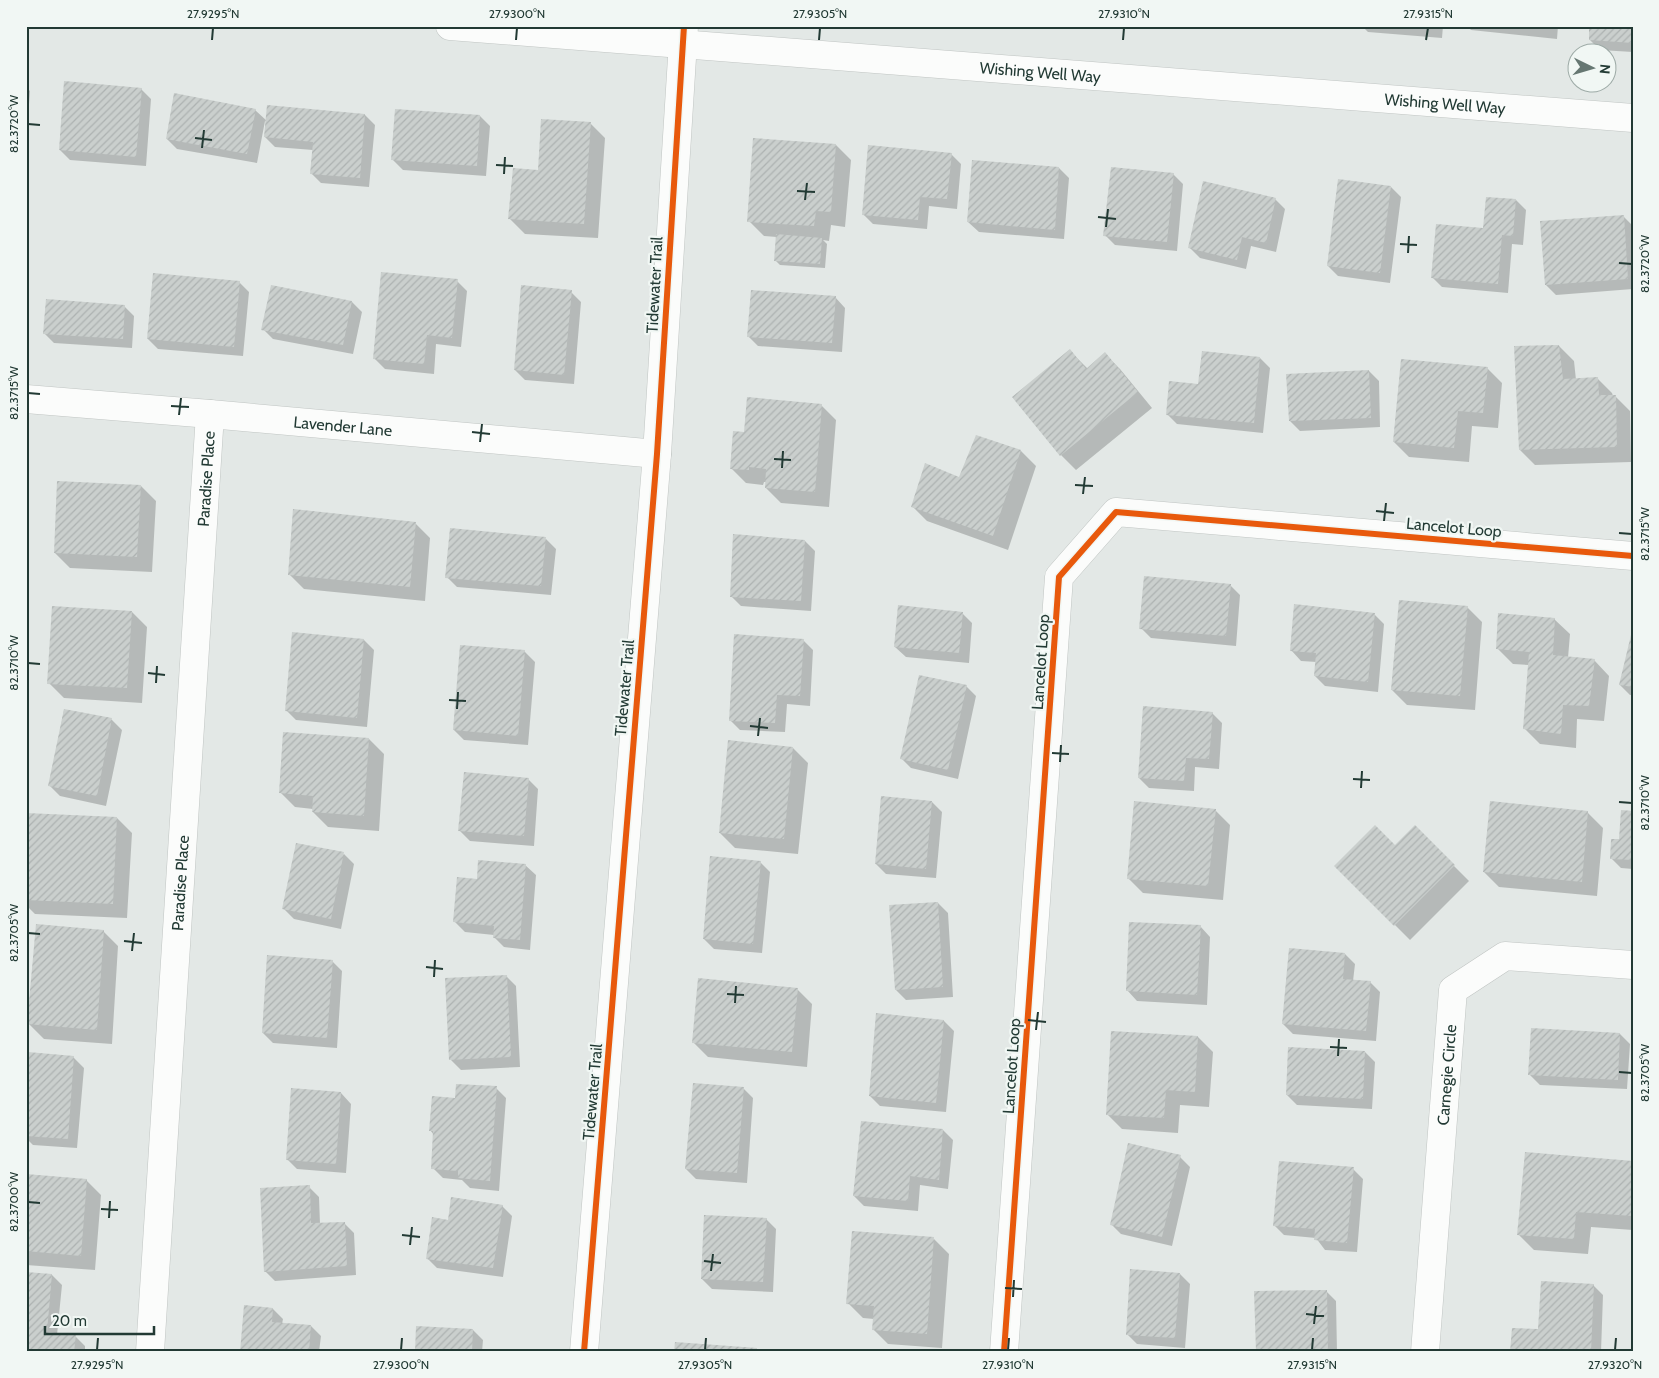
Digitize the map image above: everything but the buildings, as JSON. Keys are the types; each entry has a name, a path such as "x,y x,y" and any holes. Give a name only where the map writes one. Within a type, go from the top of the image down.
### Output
{"street":[{"name":"Wishing Well Way","path":"450,26 683,35 1633,118"},
{"name":"Tidewater Trail","path":"584,1352 657,454 683,35"},
{"name":"Lavender Lane","path":"26,399 657,454"},
{"name":"Paradise Place","path":"150,1352 210,414"},
{"name":"Lancelot Loop","path":"1004,1352 1059,577 1116,512 1633,556"},
{"name":"Carnegie Circle","path":"1425,1352 1453,990 1505,956 1633,965"}],"cycle path":[{"path":"584,1352 657,454 684,26"},
{"path":"1004,1352 1059,577 1116,512 1633,556"}]}
